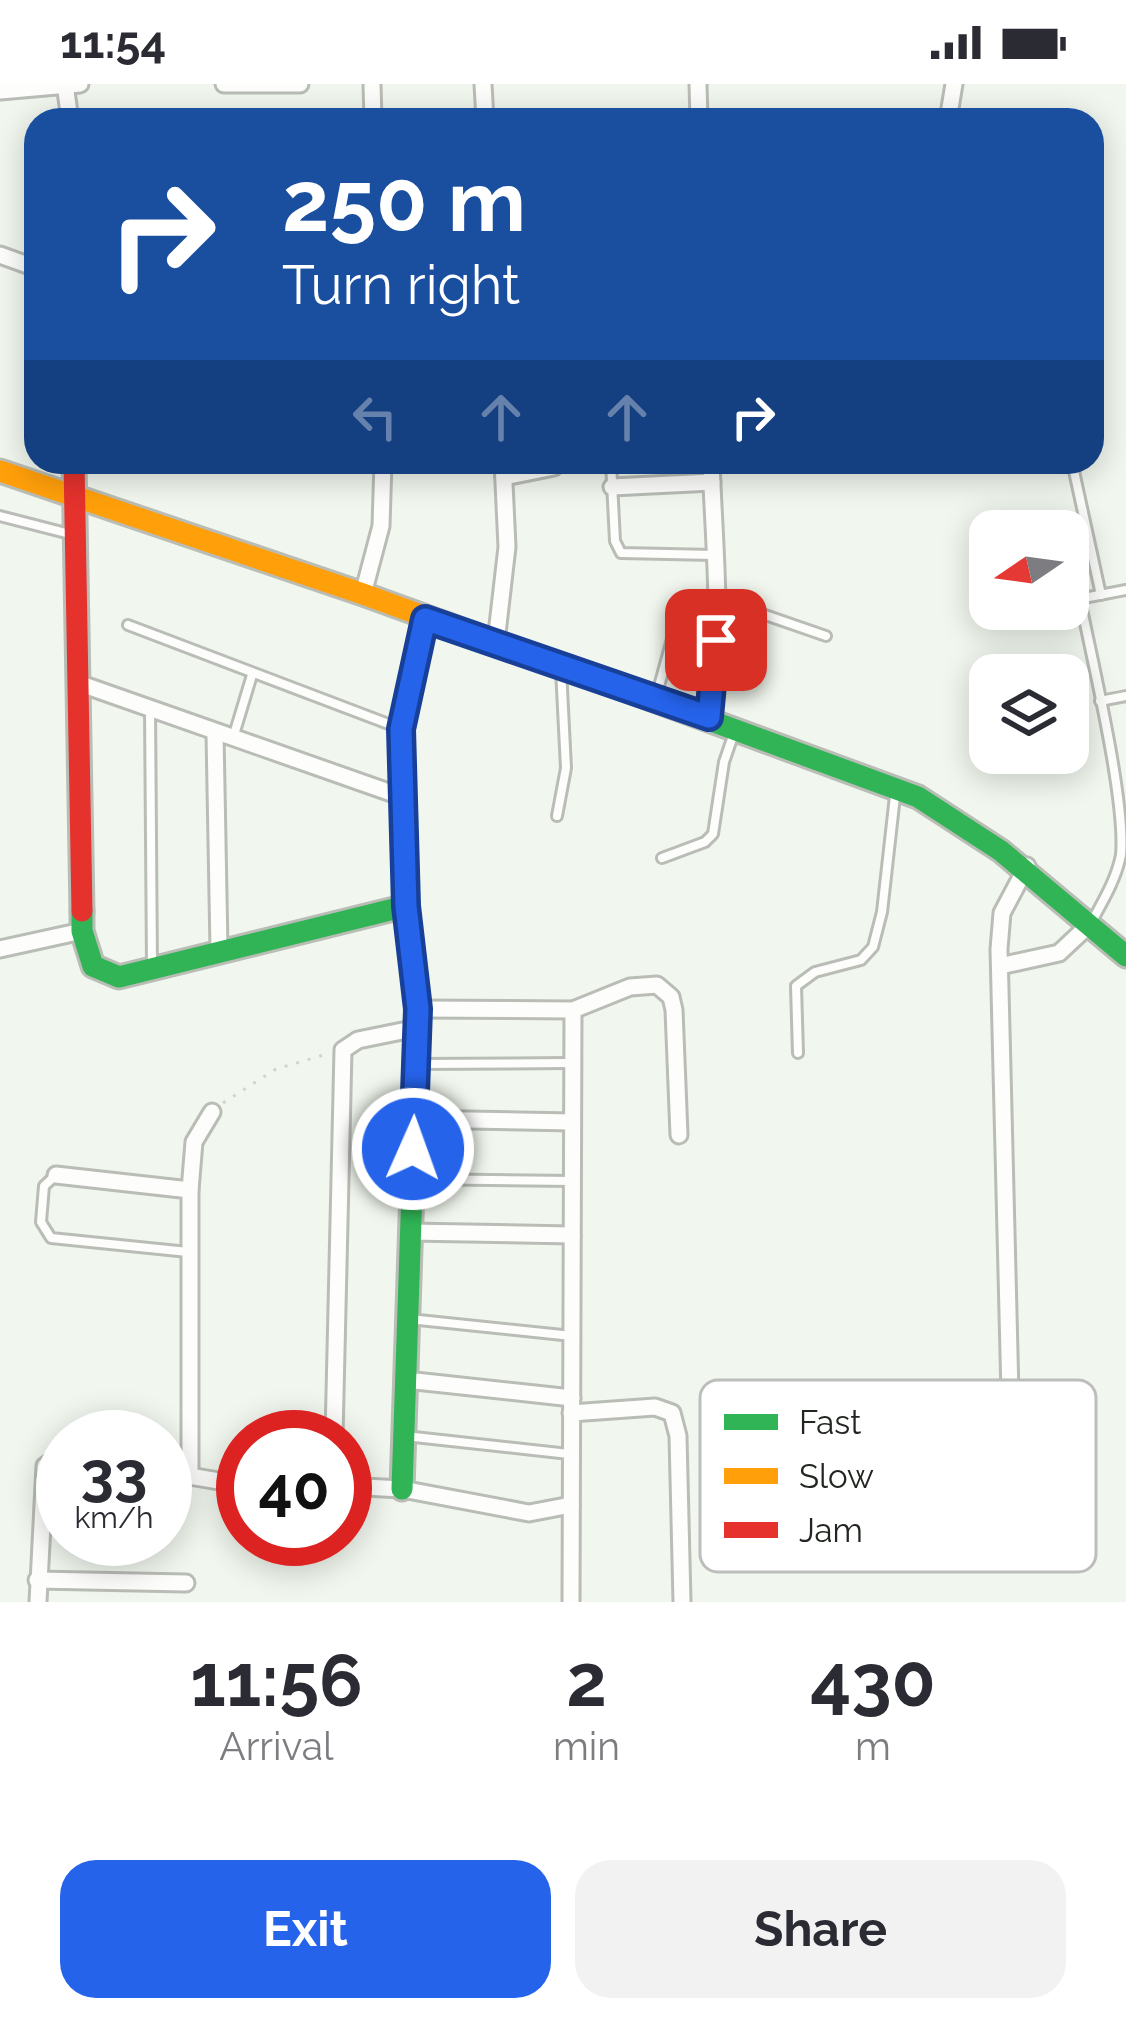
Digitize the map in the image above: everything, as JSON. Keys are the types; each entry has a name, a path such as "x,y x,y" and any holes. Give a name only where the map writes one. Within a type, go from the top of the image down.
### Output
{"street":[{"path":"224,84 300,84"},
{"path":"0,91 70,85"},
{"path":"0,471 363,594 896,788 963,821 1027,866 1126,956"},
{"path":"74,474 72,535 82,684 82,931 88,957 101,974 152,970 219,949 406,906"},
{"path":"363,594 380,526 382,474"},
{"path":"496,642 507,547 503,474"},
{"path":"709,717 718,599 712,474"},
{"path":"612,487 712,482"},
{"path":"402,1489 418,1018 406,906 401,729 425,619"},
{"path":"82,684 400,796"},
{"path":"219,949 224,736"},
{"path":"1010,1380 1000,966 1002,913 1027,866"},
{"path":"1000,966 1059,953 1090,924"},
{"path":"0,949 82,931"},
{"path":"335,1410 343,1050 418,1018 573,1010 631,987 657,985 665,989 674,1010 679,1135"},
{"path":"571,1602 573,1010"},
{"path":"190,1410 190,1190 194,1142 212,1112"},
{"path":"414,1119 572,1123"},
{"path":"56,1175 190,1190"},
{"path":"410,1232 572,1235"},
{"path":"406,1380 572,1406 655,1407 672,1413 678,1436 682,1602"},
{"path":"372,1487 529,1513 571,1505"},
{"path":"38,1602 39,1566"},
{"path":"38,1580 186,1583"}],"lane":[{"path":"611,474 615,541 621,553 715,554"},
{"path":"1075,474 1101,595"},
{"path":"0,516 72,535"},
{"path":"1089,597 1126,590"},
{"path":"718,599 826,635"},
{"path":"128,625 401,729"},
{"path":"1086,630 1116,780 1124,850 1090,924"},
{"path":"656,698 672,639"},
{"path":"557,816 566,767 560,664"},
{"path":"224,736 252,675"},
{"path":"1100,701 1126,696"},
{"path":"150,707 152,970"},
{"path":"662,858 706,842 713,834 724,762 736,728"},
{"path":"798,1053 796,986 815,972 861,960 877,937 896,788"},
{"path":"416,1064 572,1063"},
{"path":"56,1175 44,1186 41,1222 51,1238 190,1252"},
{"path":"412,1179 572,1181"},
{"path":"408,1318 572,1336"},
{"path":"404,1436 572,1455"}],"path":[{"path":"212,1112 276,1069 343,1050"}],"traffic: fast":[{"path":"402,1489 418,1009 406,906 401,729 426,619"},
{"path":"627,690 918,797 1001,851 1126,956"},
{"path":"82,911 82,931 93,966 119,977 406,906"}],"traffic: slow":[{"path":"0,471 627,690"}],"traffic: jam":[{"path":"74,474 82,911"}],"route":[{"path":"413,1149 418,1009 406,906 401,729 425,619 709,717 716,640"}]}
